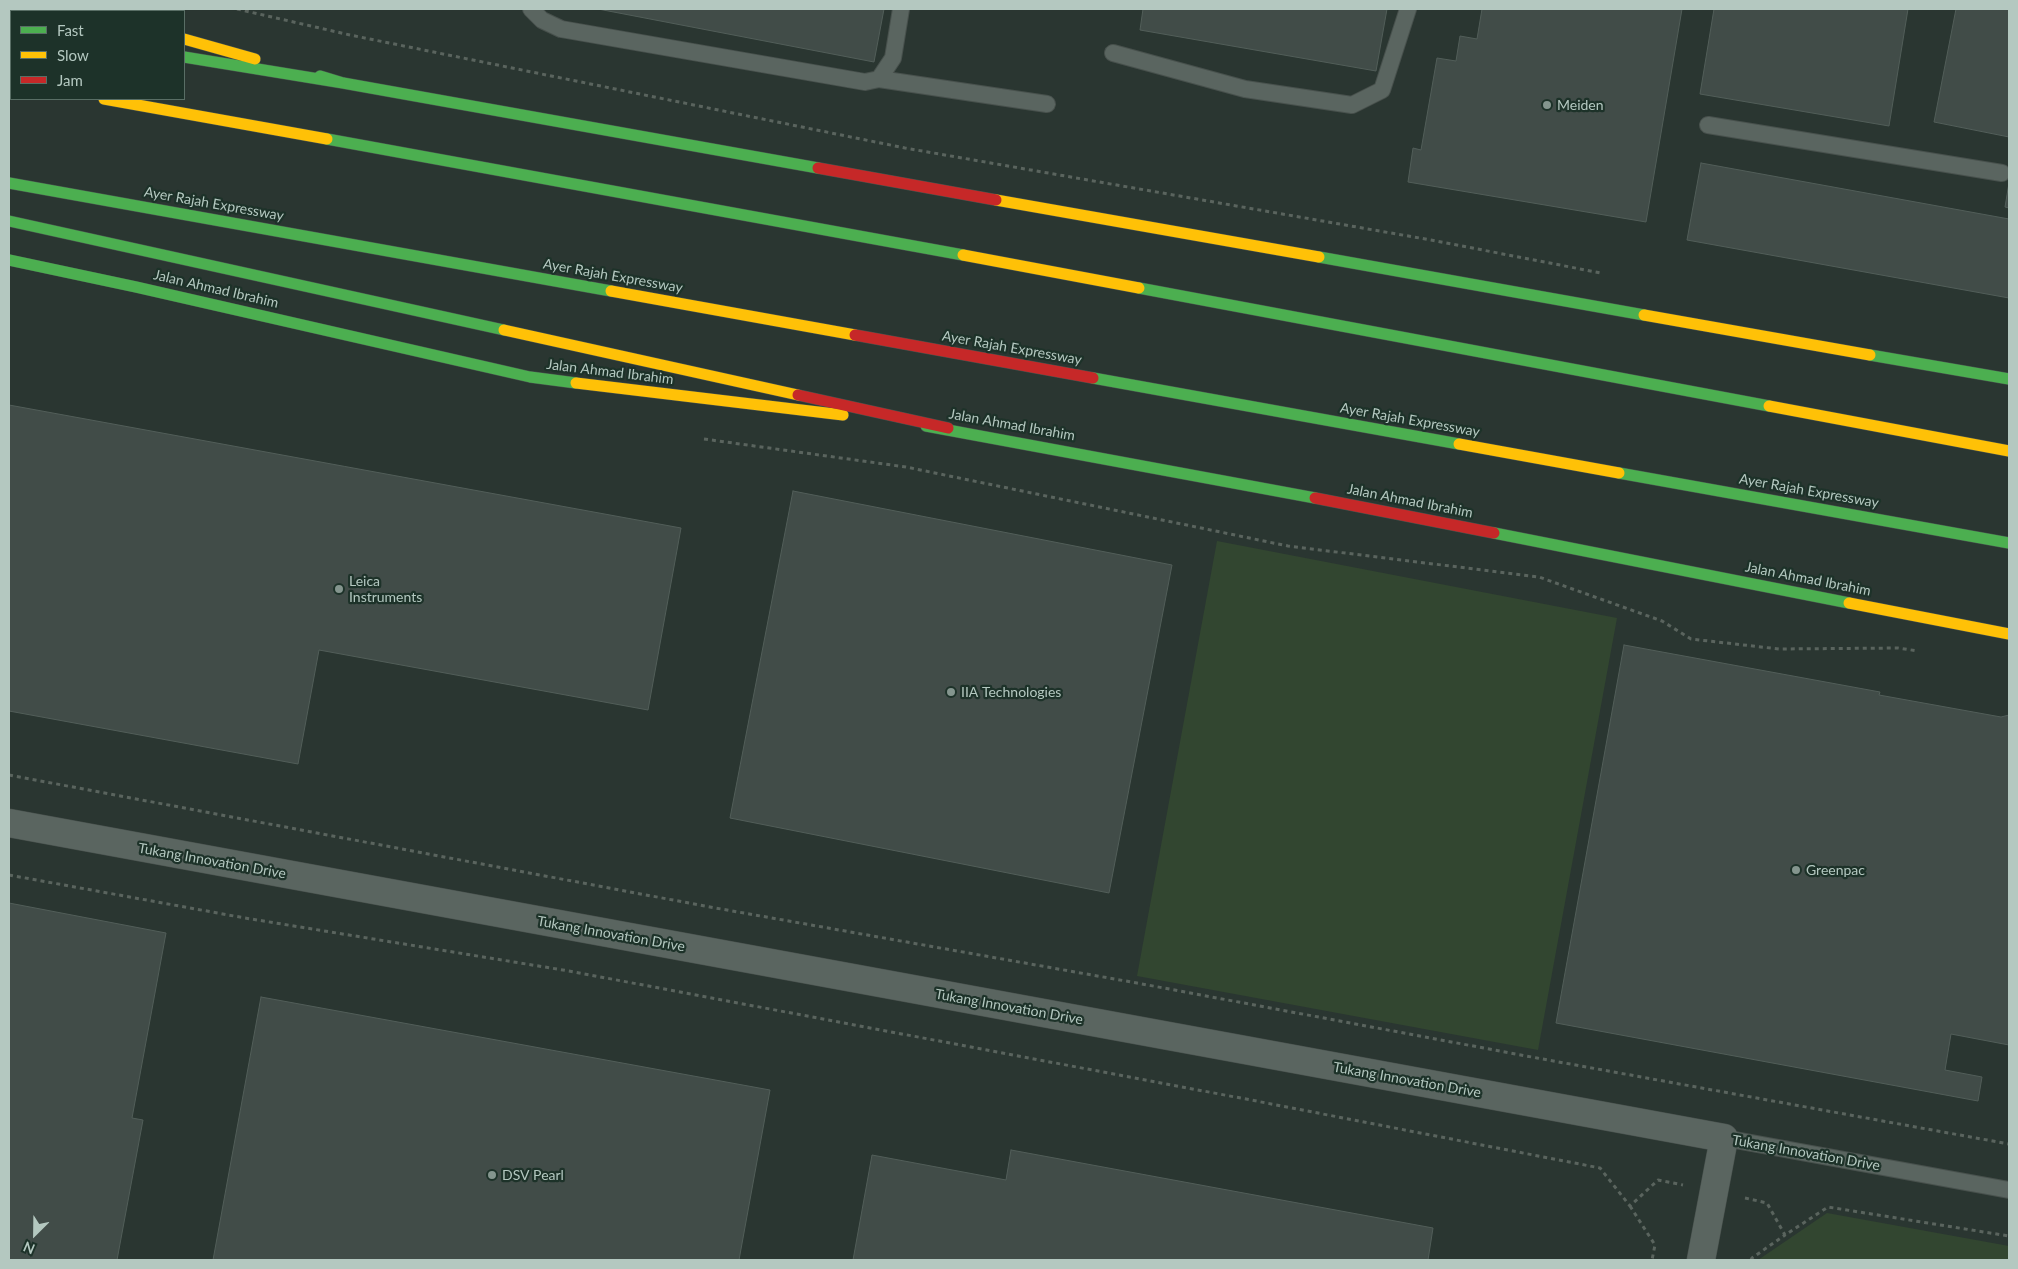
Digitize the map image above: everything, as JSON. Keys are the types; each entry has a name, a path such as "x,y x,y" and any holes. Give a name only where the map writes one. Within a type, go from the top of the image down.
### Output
{"main road":[{"path":"185,39 343,82"},
{"path":"185,57 343,82 2009,379"},
{"path":"110,100 760,217 2009,451"},
{"name":"Ayer Rajah Expressway","path":"9,183 2009,543"},
{"path":"9,221 948,428"},
{"name":"Jalan Ahmad Ibrahim","path":"9,260 136,286 530,377 948,428 2009,634"}],"street":[{"name":"Tukang Innovation Drive","path":"9,823 1724,1138"},
{"path":"1701,1260 1724,1138"}],"lane":[{"path":"531,9 542,20 560,30 865,82 879,79 1047,104"},
{"path":"879,79 893,58 901,9"},
{"path":"1114,53 1245,89 1352,105 1382,90 1408,9"},
{"path":"1708,125 2002,173"},
{"name":"Tukang Innovation Drive","path":"1724,1138 2009,1190"}],"path":[{"path":"237,9 350,35 905,148 1432,240 1608,274"},
{"path":"704,439 906,467 1288,546 1539,577 1662,622 1690,639 1779,649 1898,648 1926,652"},
{"path":"9,775 700,906 1137,983 2009,1144"},
{"path":"9,875 245,918 569,971 1600,1168 1630,1206 1655,1245 1652,1260"},
{"path":"1630,1206 1658,1180 1767,1203 1785,1235"},
{"path":"1751,1260 1828,1207 2009,1236"}],"green space":[{"path":"1217,541 1617,618 1538,1050 1137,976"},
{"path":"1827,1213 2009,1246 2009,1260 1758,1260"}],"building":[{"path":"598,9 884,9 874,62"},
{"path":"1143,9 1387,9 1376,71 1140,30"},
{"name":"Meiden","path":"1482,9 1682,9 1646,222 1408,182 1413,148 1421,150 1437,58 1456,61 1460,36 1477,39"},
{"path":"1714,9 1908,9 1889,126 1700,94"},
{"path":"1956,9 2009,9 2009,137 1934,122"},
{"path":"1701,163 2009,219 2009,298 1687,240"},
{"path":"2009,183 2009,208 2005,207"},
{"name":"Leica Instruments","path":"9,405 681,528 648,710 319,650 298,764 9,711"},
{"name":"IIA Technologies","path":"793,491 1172,565 1109,893 730,818"},
{"name":"Greenpac","path":"1624,645 1880,692 1879,695 2001,717 2009,715 2009,1045 1951,1034 1945,1070 1982,1077 1978,1101 1556,1023"},
{"path":"9,903 166,933 132,1118 143,1120 117,1260 9,1260"},
{"name":"DSV Pearl","path":"261,997 770,1090 739,1260 213,1260"},
{"path":"1011,1150 1433,1228 1428,1260 853,1260 872,1155 1006,1180"}],"traffic: fast":[{"path":"71,9 76,10"},
{"path":"185,57 343,83"},
{"path":"320,76 343,83 818,168"},
{"path":"327,139 963,255"},
{"path":"9,183 611,291"},
{"path":"9,221 504,330"},
{"path":"1319,257 1644,315"},
{"path":"9,260 530,377 576,383"},
{"path":"1139,288 1769,406"},
{"path":"1870,355 2009,379"},
{"path":"1093,378 1459,444"},
{"path":"926,426 1315,498"},
{"path":"1619,473 2009,543"},
{"path":"1494,533 1849,603"}],"traffic: slow":[{"path":"185,39 255,59"},
{"path":"110,100 327,139"},
{"path":"996,200 1319,257"},
{"path":"963,255 1139,288"},
{"path":"611,291 855,335"},
{"path":"1644,315 1870,355"},
{"path":"504,330 798,395"},
{"path":"576,383 843,415"},
{"path":"1769,406 2009,451"},
{"path":"1459,444 1619,473"},
{"path":"1849,603 2009,634"}],"traffic: jam":[{"path":"818,168 996,200"},
{"path":"855,335 1093,378"},
{"path":"798,395 948,428"},
{"path":"1315,498 1494,533"}],"place":[{"name":"Meiden","path":"1547,105"},
{"name":"Leica Instruments","path":"339,589"},
{"name":"IIA Technologies","path":"951,692"},
{"name":"Greenpac","path":"1796,870"},
{"name":"DSV Pearl","path":"492,1175"}]}
